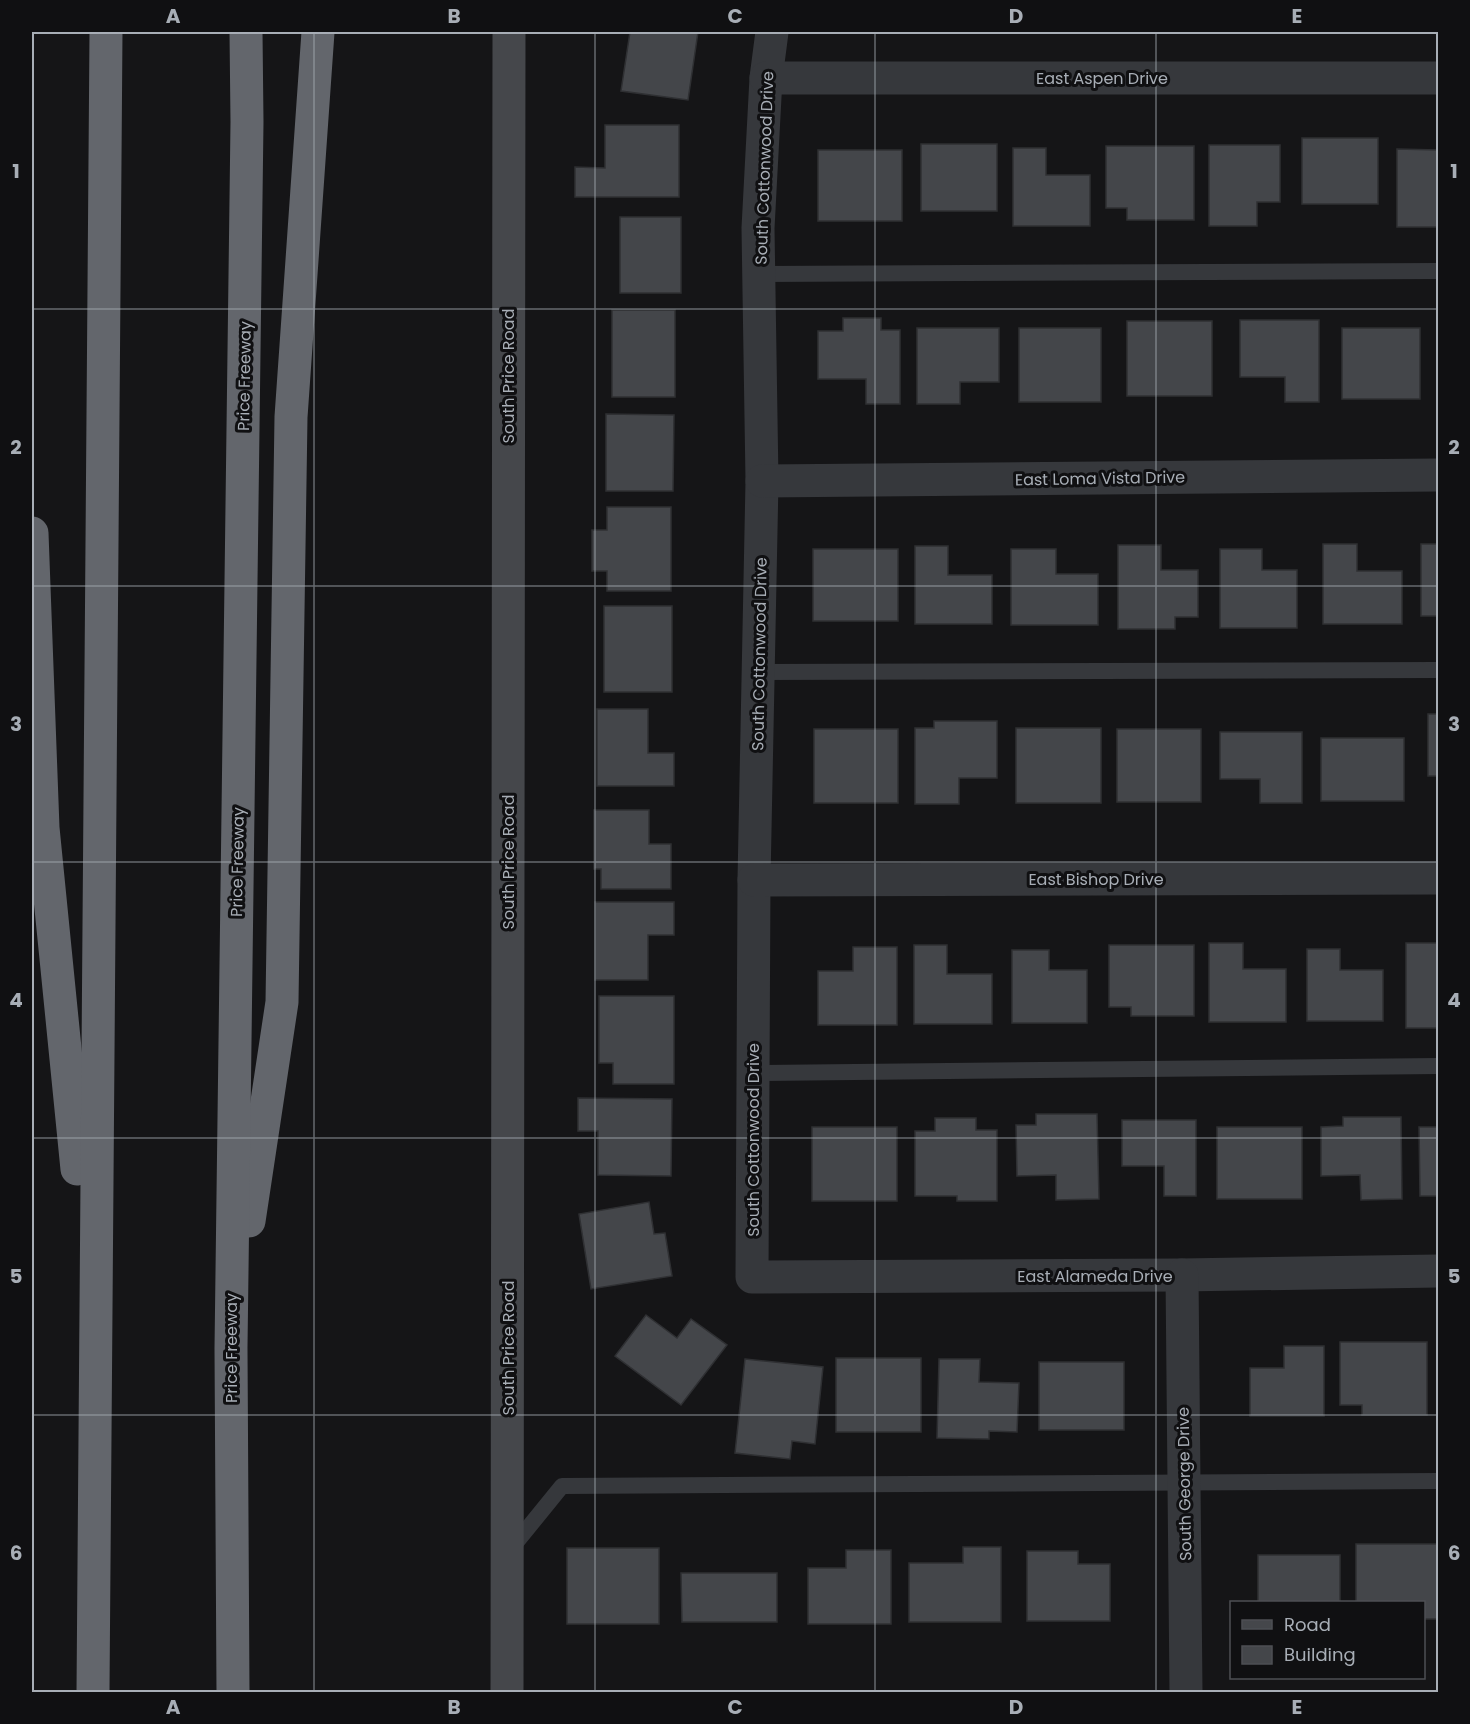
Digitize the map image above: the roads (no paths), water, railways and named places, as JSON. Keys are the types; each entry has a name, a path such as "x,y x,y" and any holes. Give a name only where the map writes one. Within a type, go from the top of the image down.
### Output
{"highway":[{"path":"93,1692 106,32"},
{"name":"Price Freeway","path":"233,1692 231,1348 248,122 246,32"},
{"path":"231,1348 282,1002 291,417 318,32"},
{"path":"32,533 43,828 94,1338"}],"main road":[{"name":"South Price Road","path":"507,1692 509,32"}],"street":[{"name":"South Cottonwood Drive","path":"752,1277 754,880 762,481 758,228 766,78 772,32"},
{"name":"East Aspen Drive","path":"766,78 1438,78"},
{"name":"East Loma Vista Drive","path":"762,481 1438,475"},
{"name":"East Bishop Drive","path":"754,880 1438,878"},
{"name":"East Alameda Drive","path":"752,1277 1438,1271"},
{"name":"South George Drive","path":"1182,1275 1186,1692"}],"lane":[{"path":"759,274 1438,271"},
{"path":"758,672 1438,670"},
{"path":"753,1073 1438,1066"},
{"path":"508,1554 562,1486 1438,1481"}]}
